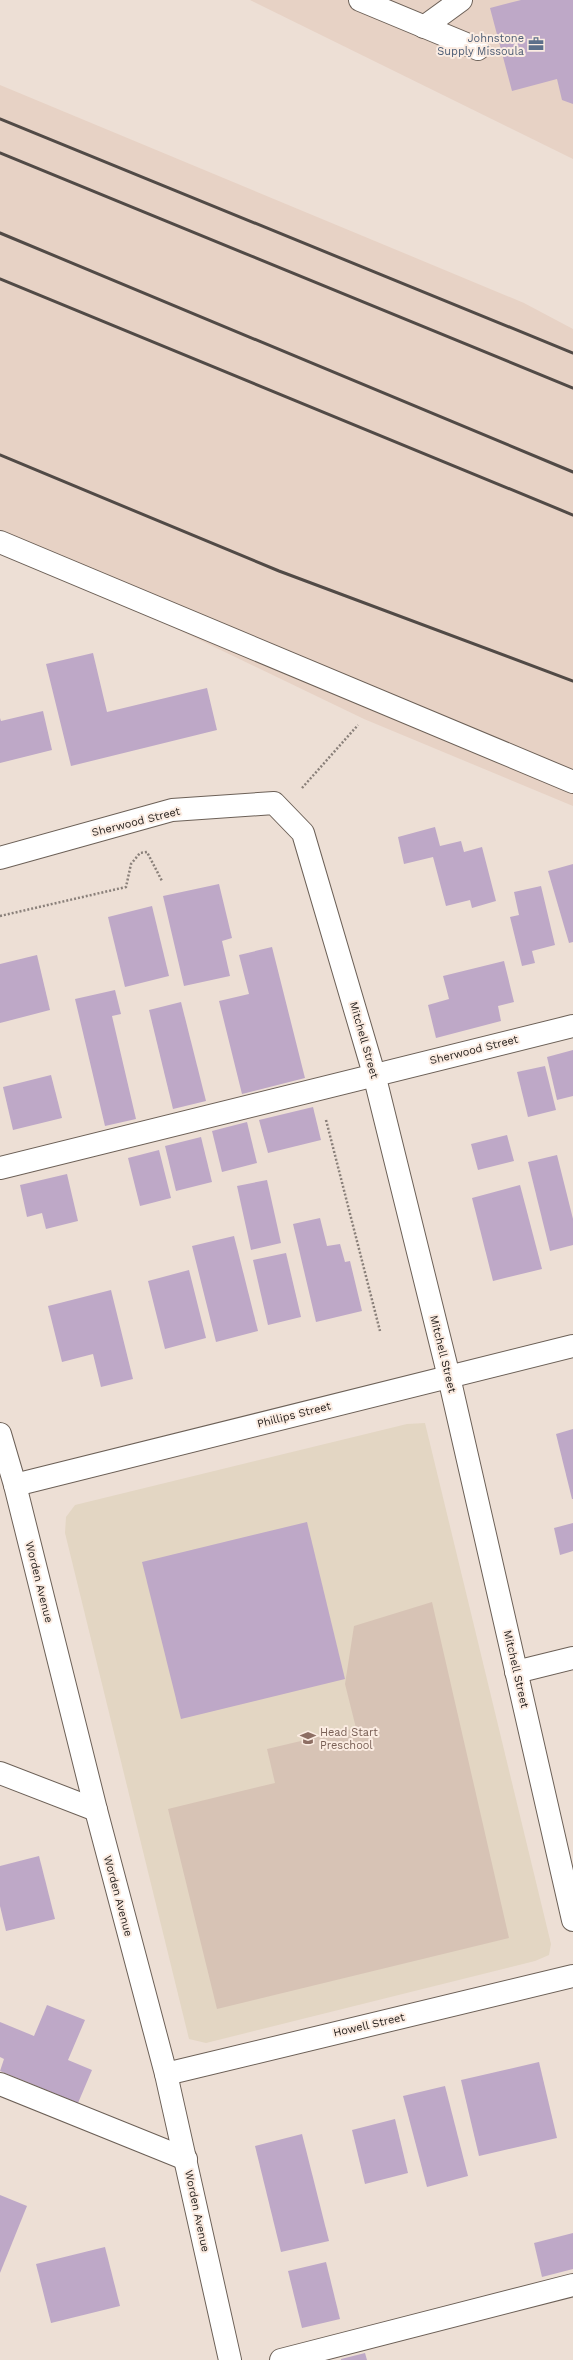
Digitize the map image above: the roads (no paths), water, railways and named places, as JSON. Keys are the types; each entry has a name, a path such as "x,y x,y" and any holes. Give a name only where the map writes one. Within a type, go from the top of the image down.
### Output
{"street":[{"path":"360,0 478,49"},
{"path":"424,27 461,0"},
{"path":"0,542 573,782"},
{"name":"Sherwood Street","path":"0,858 172,810 274,803"},
{"name":"Mitchell Street","path":"274,803 303,833 374,1074 450,1377 573,1920"},
{"name":"Sherwood Street","path":"0,1168 374,1074 573,1026"},
{"name":"Phillips Street","path":"15,1485 573,1346"},
{"name":"Worden Avenue","path":"0,1434 15,1485 96,1810 166,2074 230,2360"},
{"path":"516,1672 573,1658"},
{"path":"0,1773 96,1810"},
{"name":"Howell Street","path":"166,2074 573,1976"},
{"path":"0,2084 186,2159"},
{"path":"281,2360 573,2285"}],"railway":[{"path":"0,119 573,353"},
{"path":"0,153 573,388"},
{"path":"0,233 573,472"},
{"path":"0,279 573,515"},
{"path":"0,455 279,571 573,681"}],"place":[{"name":"Johnstone Supply Missoula","path":"536,44"},
{"name":"Head Start Preschool","path":"308,1738"}]}
